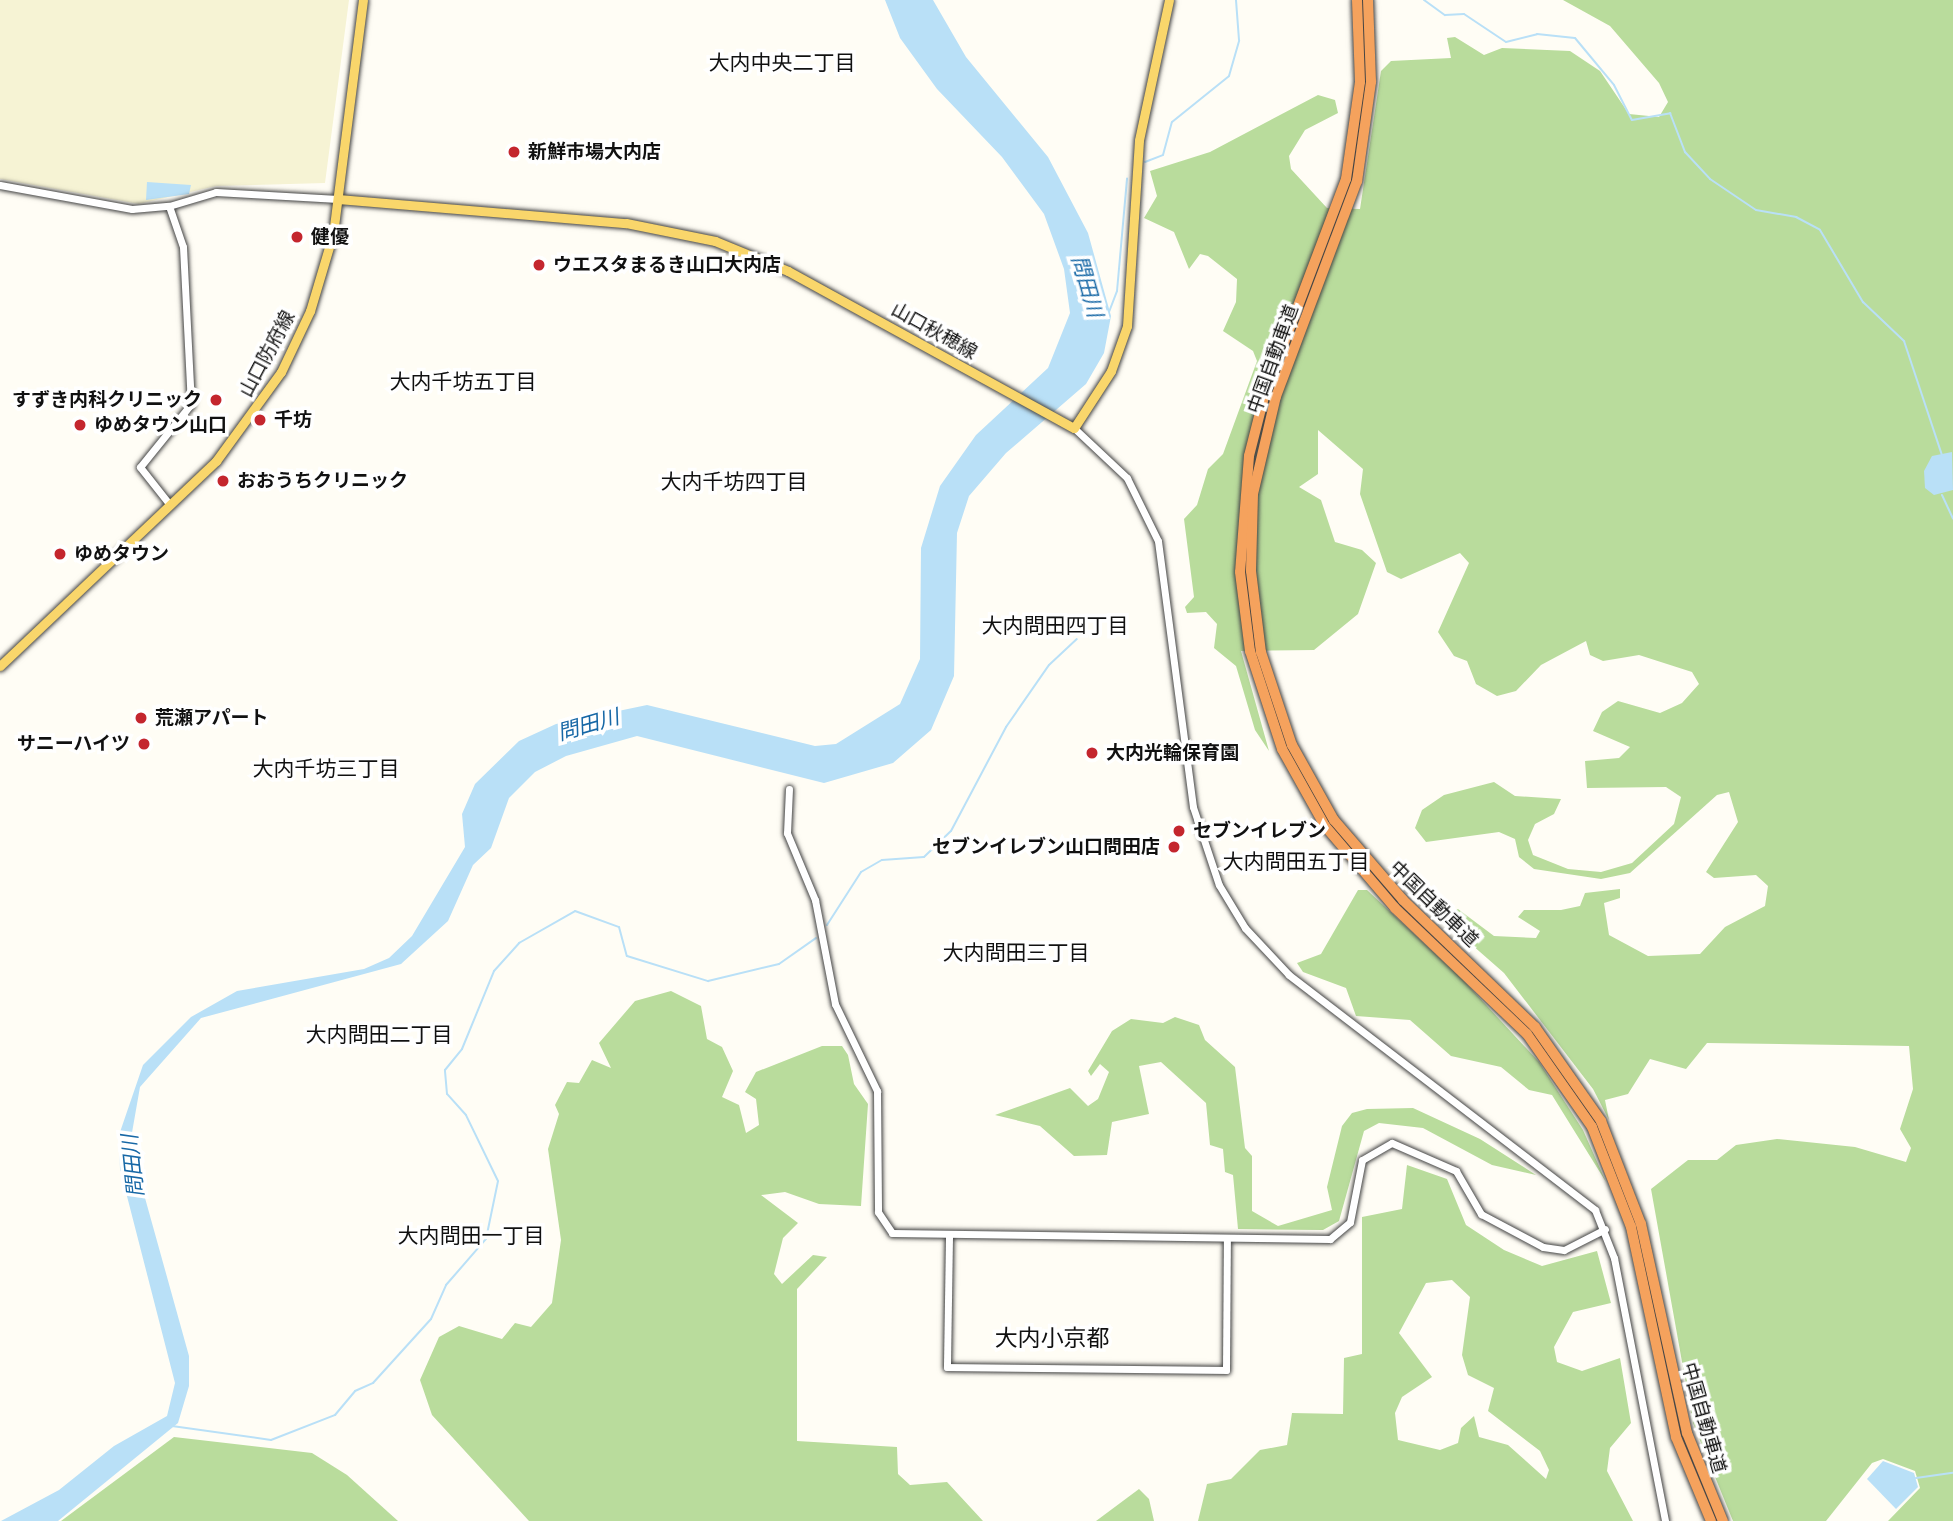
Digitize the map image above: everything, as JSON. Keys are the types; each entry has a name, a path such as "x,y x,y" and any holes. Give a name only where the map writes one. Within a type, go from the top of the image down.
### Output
{"highway":[{"name":"中国自動車道","path":"1357,0 1360,82 1346,179 1265,393 1247,468 1240,572 1250,651 1282,748 1325,827 1395,908 1527,1034 1592,1127 1631,1227 1676,1437 1711,1521"},
{"name":"中国自動車道","path":"1367,0 1371,82 1357,181 1276,396 1253,494 1251,571 1261,652 1292,745 1334,820 1403,900 1535,1027 1601,1121 1641,1224 1687,1433 1723,1521"}],"main road":[{"name":"山口防府線","path":"0,666 229,447 281,372 322,276 338,199 363,0"},
{"path":"1074,428 1111,371 1127,326 1139,140 1170,0"},
{"name":"山口秋穂線","path":"338,199 626,223 715,241 788,271 1074,428"}],"street":[{"path":"0,185 120,207 169,206 216,192 338,199"},
{"path":"169,206 183,247 191,404 140,467 170,505"},
{"path":"1074,428 1116,465 1152,520 1195,819 1236,914 1289,975 1577,1191 1605,1230 1665,1521"},
{"path":"789,789 787,833 815,900 835,1003 877,1091 881,1223 901,1236 1227,1240 1338,1235 1352,1215 1362,1160 1392,1143 1456,1171 1481,1214 1543,1247 1564,1250 1605,1230"},
{"path":"948,1237 947,1367 1226,1370 1227,1240"}],"shaded area":[{"path":"0,0 349,0 325,183 216,186 139,204 0,179"}],"green space":[{"path":"1563,0 1953,0 1953,1521 1888,1521 1920,1488 1915,1471 1883,1459 1872,1463 1826,1521 1733,1521 1693,1423 1651,1189 1688,1160 1717,1160 1736,1145 1777,1139 1855,1147 1906,1162 1911,1148 1900,1129 1913,1089 1909,1046 1707,1043 1686,1069 1650,1059 1628,1094 1605,1100 1609,1120 1593,1089 1504,973 1447,923 1446,915 1458,909 1494,936 1536,938 1540,931 1518,917 1524,910 1561,910 1580,906 1585,893 1620,889 1620,898 1604,903 1609,935 1648,956 1700,954 1725,927 1765,906 1768,886 1756,875 1714,878 1706,872 1738,822 1729,792 1717,795 1630,873 1601,879 1534,869 1519,857 1515,839 1499,832 1426,842 1415,828 1422,810 1444,795 1494,782 1515,796 1561,799 1554,814 1535,824 1528,840 1533,855 1568,869 1601,872 1632,863 1674,824 1681,797 1666,787 1587,788 1585,761 1619,758 1630,747 1593,731 1602,712 1618,701 1660,713 1682,703 1699,684 1692,672 1639,655 1603,661 1590,655 1586,641 1541,665 1516,691 1497,696 1476,684 1467,661 1454,656 1438,632 1469,563 1460,553 1401,579 1387,572 1360,494 1363,469 1318,430 1318,474 1299,487 1321,500 1335,542 1362,550 1376,563 1358,614 1314,650 1241,651 1269,751 1255,730 1236,666 1214,648 1217,624 1206,612 1187,613 1185,607 1194,597 1184,519 1197,505 1208,469 1223,454 1257,361 1253,351 1223,331 1236,302 1237,279 1208,256 1200,254 1189,269 1174,232 1144,218 1157,196 1150,171 1210,152 1318,95 1335,100 1338,113 1305,130 1289,156 1291,169 1327,208 1360,209 1381,71 1391,61 1451,58 1447,38 1455,37 1484,55 1502,48 1570,51 1600,71 1629,114 1659,117 1668,102 1659,83 1610,26"},
{"path":"1358,890 1367,890 1463,980 1539,1062 1583,1130 1606,1182 1552,1095 1529,1090 1501,1067 1451,1056 1410,1020 1356,1016 1346,988 1303,972 1297,963 1321,954"},
{"path":"671,991 701,1006 707,1039 722,1047 733,1071 722,1097 739,1105 746,1133 759,1125 756,1099 745,1092 756,1072 822,1046 842,1046 848,1055 854,1084 868,1104 861,1206 819,1204 785,1192 761,1195 798,1223 783,1238 774,1274 782,1284 813,1255 827,1257 797,1289 797,1441 897,1447 898,1474 910,1485 947,1482 983,1521 529,1521 432,1415 420,1380 439,1337 459,1326 502,1339 515,1323 531,1327 552,1303 561,1240 548,1149 559,1114 555,1105 567,1082 579,1083 592,1060 611,1068 599,1043 635,1001"},
{"path":"1175,1017 1199,1025 1205,1040 1235,1067 1245,1148 1252,1156 1252,1211 1278,1226 1332,1210 1327,1187 1342,1126 1352,1113 1367,1109 1413,1108 1480,1139 1536,1175 1492,1165 1423,1128 1379,1123 1364,1131 1339,1221 1323,1230 1238,1229 1233,1175 1225,1172 1223,1149 1210,1145 1206,1103 1161,1062 1139,1066 1149,1114 1112,1122 1107,1155 1074,1156 1040,1126 995,1115 1070,1088 1088,1106 1098,1099 1109,1072 1100,1064 1091,1076 1088,1071 1112,1031 1131,1019 1163,1023"},
{"path":"1407,1165 1447,1179 1466,1225 1504,1250 1542,1266 1597,1251 1611,1303 1573,1312 1554,1347 1557,1362 1582,1371 1620,1358 1631,1423 1610,1448 1607,1471 1633,1521 1198,1521 1207,1484 1231,1479 1260,1450 1287,1445 1292,1413 1343,1414 1344,1358 1362,1354 1362,1217 1402,1209","holes":["1452,1280 1470,1297 1462,1355 1468,1375 1494,1388 1488,1411 1540,1451 1549,1470 1546,1479 1508,1445 1479,1437 1474,1416 1461,1428 1458,1443 1440,1450 1398,1440 1395,1413 1402,1397 1432,1377 1399,1333 1426,1283"]},
{"path":"174,1437 312,1453 347,1475 398,1521 61,1521"},
{"path":"1139,1489 1149,1499 1154,1521 1096,1521"}],"water":[{"name":"問田川","path":"885,0 933,0 966,57 1048,157 1088,233 1111,316 1104,353 1086,384 1006,453 969,496 957,533 954,676 931,730 893,763 824,783 637,736 566,756 535,772 509,798 491,848 473,865 448,921 401,964 201,1018 140,1087 130,1144 189,1356 189,1386 178,1423 58,1521 1,1521 59,1490 114,1446 167,1416 175,1383 120,1169 119,1135 143,1065 191,1017 237,991 364,969 389,958 412,936 465,847 462,814 475,784 519,741 556,724 647,705 815,746 836,744 900,704 920,659 921,548 940,486 976,435 1048,368 1070,313 1064,269 1044,214 1002,157 937,89 900,38"},
{"path":"147,182 191,185 189,194 146,200"},
{"path":"1952,452 1953,490 1934,495 1925,488 1924,471 1932,456"},
{"path":"1883,1461 1914,1473 1918,1487 1896,1509 1867,1479"}],"waterway":[{"path":"1145,162 1163,155 1172,122 1229,76 1239,40 1236,0"},
{"path":"1424,0 1445,15 1464,14 1506,42 1537,34 1575,38 1614,85 1632,120 1670,113 1685,152 1710,179 1756,210 1796,217 1820,230 1863,302 1904,341 1942,455"},
{"name":"問田川","path":"1109,312 1117,291 1127,178"},
{"path":"1942,495 1953,519"},
{"path":"827,925 861,872 882,860 924,857 951,831 1006,727 1049,665 1077,639"},
{"path":"172,1426 271,1440 335,1415 355,1391 373,1383 431,1319 446,1285 486,1239 498,1181 466,1115 447,1094 445,1070 462,1049 494,971 519,943 575,911 619,927 627,956 708,981 779,964 816,938"},
{"path":"1916,1478 1953,1473"}],"place":[{"name":"新鮮市場大内店","path":"514,152"},
{"name":"健優","path":"297,237"},
{"name":"ウエスタまるき山口大内店","path":"539,265"},
{"name":"すずき内科クリニック","path":"216,400"},
{"name":"千坊","path":"260,420"},
{"name":"ゆめタウン山口","path":"80,425"},
{"name":"おおうちクリニック","path":"223,481"},
{"name":"ゆめタウン","path":"60,554"},
{"name":"荒瀬アパート","path":"141,718"},
{"name":"サニーハイツ","path":"144,744"},
{"name":"大内光輪保育園","path":"1092,753"},
{"name":"セブンイレブン","path":"1179,831"},
{"name":"セブンイレブン山口問田店","path":"1174,847"}],"district":[{"name":"大内中央二丁目","path":"782,62"},
{"name":"大内千坊五丁目","path":"463,381"},
{"name":"大内千坊四丁目","path":"734,481"},
{"name":"大内問田四丁目","path":"1055,625"},
{"name":"大内千坊三丁目","path":"326,768"},
{"name":"大内問田五丁目","path":"1296,861"},
{"name":"大内問田三丁目","path":"1016,952"},
{"name":"大内問田二丁目","path":"379,1034"},
{"name":"大内問田一丁目","path":"471,1235"},
{"name":"大内小京都","path":"1052,1337"}]}
